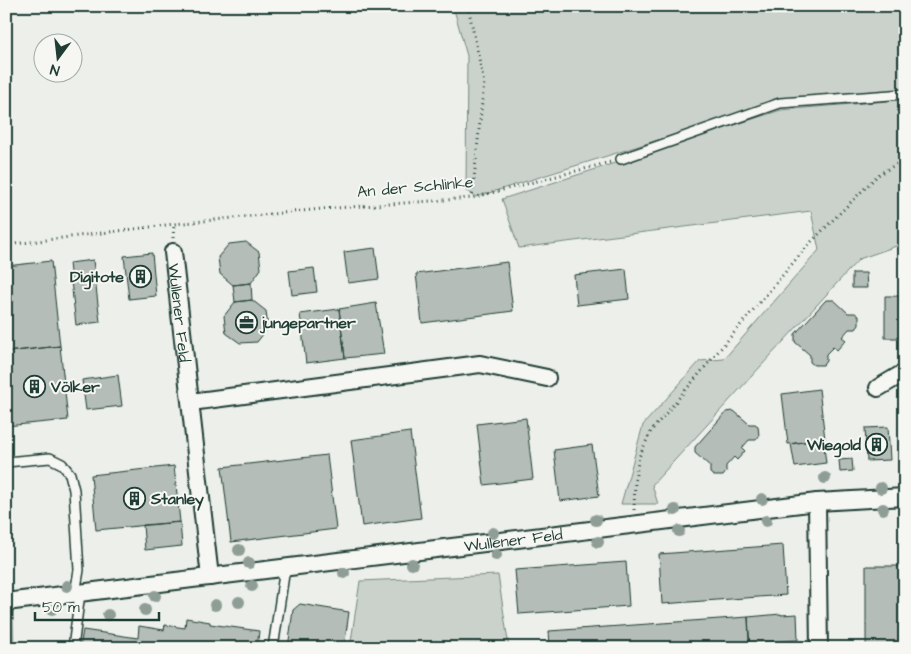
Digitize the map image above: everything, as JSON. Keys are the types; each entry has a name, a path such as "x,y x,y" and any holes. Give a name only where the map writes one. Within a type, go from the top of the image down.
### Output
{"street":[{"name":"Wullener Feld","path":"173,252 210,578"},
{"path":"191,402 480,364 547,378"},
{"path":"878,388 905,372"},
{"name":"Wullener Feld","path":"7,602 817,502 905,497"},
{"path":"817,502 819,648"}],"lane":[{"path":"621,159 780,103 905,94"},
{"path":"6,462 50,458 62,464 70,474 74,490 78,570 78,594 73,648"},
{"path":"273,648 284,568"},
{"path":"7,602 8,648"}],"path":[{"path":"468,6 484,83 472,198"},
{"name":"An der Schlinke","path":"6,245 203,221 322,209 472,198 621,159"},
{"path":"634,526 635,480 639,457 651,431 809,244 878,175 905,159"}],"shaded area":[{"path":"453,6 905,6 905,90 779,102 476,197 466,191 467,56"},
{"path":"905,93 905,243 859,259 652,485 658,504 621,504 643,425 700,361 724,359 819,250 811,211 519,248 502,199 781,110 888,101"},
{"path":"498,575 509,648 350,648 360,581"}],"building":[{"path":"246,242 259,252 261,269 251,283 233,285 220,274 218,257 229,244"},
{"path":"375,248 379,279 348,283 344,252"},
{"name":"Digitote","path":"152,253 156,296 129,299 124,256"},
{"path":"93,260 100,322 76,325 69,263"},
{"path":"51,261 60,346 6,352 6,266"},
{"path":"507,262 513,311 422,323 416,274"},
{"path":"314,268 317,292 292,295 289,271"},
{"path":"626,269 629,299 577,305 574,275"},
{"path":"852,273 866,273 867,288 852,288"},
{"path":"251,283 252,300 235,302 233,285"},
{"path":"885,296 905,296 905,338 885,338"},
{"name":"jungepartner","path":"252,300 266,311 268,328 257,342 240,343 226,333 224,316 235,302"},
{"path":"826,300 834,300 848,313 855,313 859,316 859,325 856,329 849,329 842,337 846,340 837,350 833,347 826,354 826,361 823,365 814,365 810,362 810,355 795,342 795,334"},
{"path":"376,303 384,354 345,358 339,309"},
{"path":"339,309 345,358 306,363 300,314"},
{"name":"Völker","path":"60,346 68,420 6,426 6,352"},
{"path":"118,375 122,406 86,410 82,380"},
{"path":"819,389 825,439 788,444 782,394"},
{"path":"734,411 749,424 758,426 759,436 756,440 749,440 742,448 745,451 737,460 734,457 726,466 726,472 723,476 714,476 710,473 710,466 695,453 695,447 726,412"},
{"path":"526,418 533,479 484,485 477,424"},
{"name":"Wiegold","path":"888,427 890,460 867,461 865,428"},
{"path":"410,432 421,518 362,526 351,440"},
{"path":"823,439 826,463 795,467 791,444"},
{"path":"592,445 599,496 560,501 554,450"},
{"path":"327,455 336,529 231,542 222,467"},
{"path":"852,459 853,471 840,472 839,460"},
{"name":"Stanley","path":"174,466 180,522 96,530 91,475"},
{"path":"180,522 182,546 145,550 143,525"},
{"path":"783,545 786,595 662,604 659,554"},
{"path":"626,562 629,606 519,614 515,570"},
{"path":"866,566 905,566 905,648 866,648"},
{"path":"300,604 349,612 344,648 288,648 293,610"},
{"path":"797,614 798,640 749,643 748,617"},
{"path":"748,617 750,648 550,648 549,631"},
{"path":"186,618 210,622 210,624 259,631 257,648 80,648 83,630 138,638 139,626 164,630 165,625 185,628"}],"place":[{"name":"Digitote","path":"140,276"},
{"name":"jungepartner","path":"246,322"},
{"name":"Völker","path":"35,386"},
{"name":"Wiegold","path":"877,444"},
{"name":"Stanley","path":"135,498"}]}
